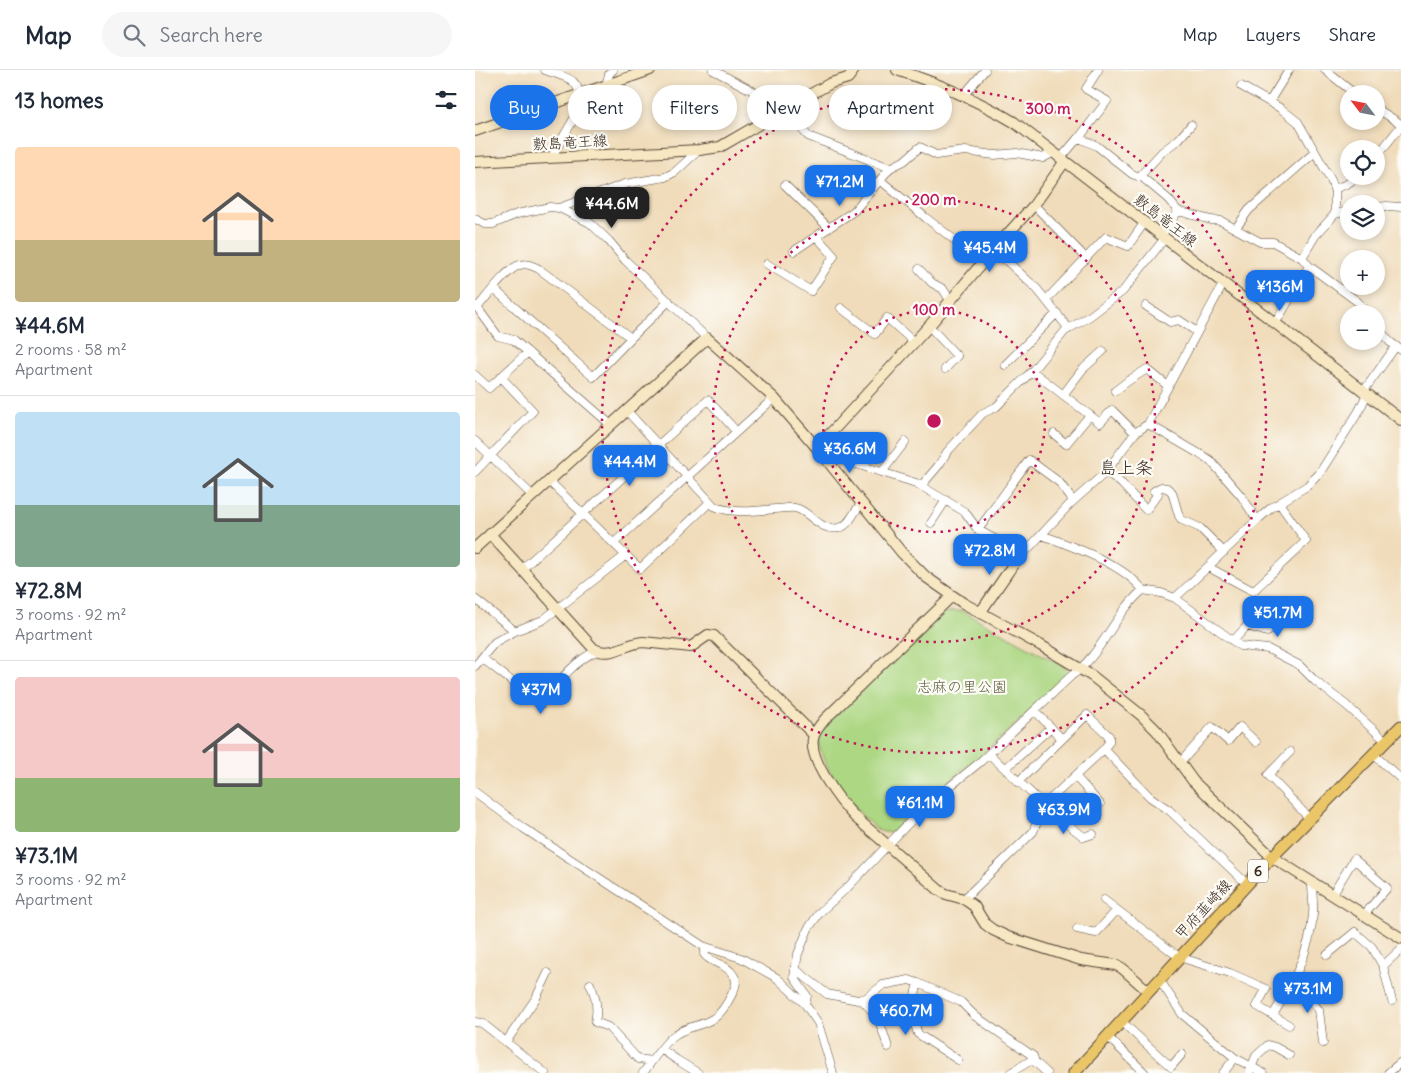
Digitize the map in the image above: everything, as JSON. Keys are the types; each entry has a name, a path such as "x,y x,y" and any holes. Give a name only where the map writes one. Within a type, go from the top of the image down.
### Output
{"main road":[{"name":"甲府韮崎線","path":"1074,1073 1271,857 1401,726"}],"street":[{"path":"545,70 572,80 577,85"},
{"path":"606,85 609,74 613,70"},
{"name":"敷島竜王線","path":"609,85 650,70"},
{"path":"713,70 747,88"},
{"name":"敷島竜王線","path":"819,90 848,78 854,70"},
{"name":"敷島竜王線","path":"897,70 920,77 991,108 1014,122 1401,420"},
{"path":"963,96 985,70"},
{"path":"821,452 1034,204 1060,157 1079,138 1107,101 1086,89 1098,70"},
{"path":"1269,102 1289,70"},
{"path":"1325,70 1344,85"},
{"path":"1241,86 1298,122 1331,180 1334,189 1335,214"},
{"name":"敷島竜王線","path":"475,131 568,99"},
{"path":"1385,114 1401,125 1385,145"},
{"path":"1139,177 1161,152 1179,139 1191,125"},
{"path":"551,158 568,129"},
{"name":"敷島竜王線","path":"475,162 699,150 721,147 749,130"},
{"path":"803,130 808,136 890,168"},
{"path":"1079,138 1097,146 1132,174 1143,178 1168,199 1178,211 1221,221 1260,242 1273,242 1302,258 1309,266 1361,305"},
{"path":"794,250 854,211 890,168 904,161 920,148 936,156 965,151 994,155 1017,153 1043,158 1060,157"},
{"path":"559,208 625,184 665,177 675,172 699,150"},
{"path":"1236,228 1249,210 1315,152"},
{"path":"880,180 983,262"},
{"path":"785,185 829,228"},
{"path":"1334,189 1344,185"},
{"path":"1034,204 1081,253 1085,260"},
{"path":"1385,206 1401,208"},
{"path":"476,221 493,224 517,214 550,207 559,208 590,223 669,302 774,398 821,452 913,565 926,577 980,613 1092,676 1141,715 1157,731 1193,781 1271,857 1401,938"},
{"path":"921,486 939,465 947,452 983,413 996,407 1032,371 1069,329 1123,291 1163,237 1178,211"},
{"path":"1302,258 1315,236 1335,214 1340,213"},
{"path":"1046,300 1107,237 1128,246 1144,222"},
{"path":"767,264 811,291 834,256 816,236"},
{"path":"994,249 1037,289 1069,329"},
{"path":"611,425 514,340 498,336 476,307 518,265 531,265 631,338"},
{"path":"1275,324 1309,266"},
{"path":"919,269 932,283 943,290 950,300"},
{"path":"980,613 1021,553 1028,549 1073,501 1106,471 1135,433 1148,424 1223,284"},
{"path":"494,289 593,377 669,302"},
{"path":"1146,306 1170,322 1179,320 1197,332"},
{"path":"841,308 875,334 887,318 915,343"},
{"path":"1005,365 1057,313"},
{"path":"929,326 957,356 945,369"},
{"path":"1175,598 1257,520 1279,503 1307,486 1319,474 1359,411 1365,393 1398,348 1385,336"},
{"path":"475,548 707,338"},
{"path":"1063,395 1082,370 1103,351"},
{"path":"475,374 489,388 528,352"},
{"path":"1115,391 1147,368 1168,386"},
{"path":"1032,371 1100,423 1112,410 1135,433"},
{"path":"475,472 533,411 501,377"},
{"path":"614,543 774,398"},
{"path":"522,569 708,400 736,432"},
{"path":"627,411 710,502 721,509 759,511 796,508 822,526 835,529 842,528 862,503"},
{"path":"1054,434 1067,444 1090,415"},
{"path":"1148,424 1210,460 1242,497 1257,520"},
{"path":"475,441 533,496"},
{"path":"881,472 905,442"},
{"path":"821,452 921,486 965,512 978,530 1021,553"},
{"path":"978,530 1029,460 1059,482 1073,501"},
{"path":"1106,471 1146,510 1158,494 1154,491 1161,487 1167,488 1172,492 1182,520 1200,528 1224,552"},
{"path":"549,481 640,568 710,502"},
{"path":"931,523 945,500"},
{"path":"1207,567 1253,591 1306,541 1279,503"},
{"path":"490,534 597,650 607,653 637,642 691,647 708,635 714,636 814,735"},
{"path":"1041,535 1084,552 1111,566 1133,580 1143,590 1175,598 1240,646 1268,649 1299,665 1315,681 1346,705 1386,741"},
{"path":"475,666 495,642 515,631 543,620 626,555"},
{"path":"805,1004 807,996 794,977 798,954 811,923 820,912 888,847 922,809 989,754 1071,676 1081,669 1133,598 1143,590"},
{"path":"953,596 825,719 814,735 813,748 815,757 843,805 888,847 939,890 963,899 974,906 985,924 993,930 1008,937 1081,960 1116,965 1123,968 1148,991"},
{"path":"475,599 515,631"},
{"path":"1233,641 1247,626 1267,632 1288,620 1307,605"},
{"path":"482,658 541,704 576,664 597,650"},
{"path":"1035,711 1063,739"},
{"path":"963,899 1033,832 1045,803 1104,749 1109,742 1109,736 1087,715 1018,782"},
{"path":"1005,769 1051,727"},
{"path":"1180,762 1212,727 1228,741 1240,727 1256,742"},
{"path":"1104,749 1150,797 1169,810 1247,884"},
{"path":"1289,752 1268,776 1309,818"},
{"path":"989,754 1018,782 1084,837 1093,834"},
{"path":"1373,754 1401,779"},
{"path":"1075,776 1101,804"},
{"path":"475,792 523,828 705,947 741,958 770,974 792,990 805,1004 818,1023 833,1073"},
{"path":"1332,895 1354,859 1387,888 1364,915"},
{"path":"1273,1015 1292,984 1305,953 1313,913 1312,883"},
{"path":"1104,900 1179,958 1230,973 1266,989 1257,1006 1289,1025"},
{"path":"1077,929 1096,933 1117,910"},
{"path":"1327,955 1355,932 1373,947 1383,966 1392,1001"},
{"path":"643,1073 661,1049 681,1030 713,1019 735,990 737,980 734,975 721,963 706,958 704,954 705,947"},
{"path":"1383,966 1401,949"},
{"path":"795,969 827,994 858,1000 866,998 883,985 909,980 918,983 961,1002 975,1016 1033,1056 1035,1062 1047,1073"},
{"path":"506,1042 536,998 548,973"},
{"path":"1159,979 1182,1014 1250,1070 1263,1073"},
{"path":"918,983 914,999 918,1006 913,1019 917,1034 958,1060"},
{"path":"590,984 596,996 597,1016 595,1022 608,1027 638,1059 652,1061"},
{"path":"1292,984 1307,996 1319,1010 1323,1043"},
{"path":"861,999 878,1017 888,1047"},
{"path":"1121,1021 1171,1067 1182,1054"},
{"path":"475,1022 482,1023 545,1073"},
{"path":"1107,1036 1145,1073"},
{"path":"1250,1070 1256,1056 1267,1045 1289,1055"},
{"path":"661,1049 698,1073"},
{"path":"1223,1073 1235,1058"},
{"path":"1010,1073 1030,1061 1035,1062"},
{"path":"1388,1073 1401,1062"}],"green space":[{"name":"志麻の里公園","path":"962,611 979,620 1066,668 1067,673 1038,704 980,756 909,814 892,833 880,831 872,826 863,816 832,775 824,761 819,740 823,729 831,720 936,621 945,613"}],"district":[{"name":"島上条","path":"1126,467"}]}
